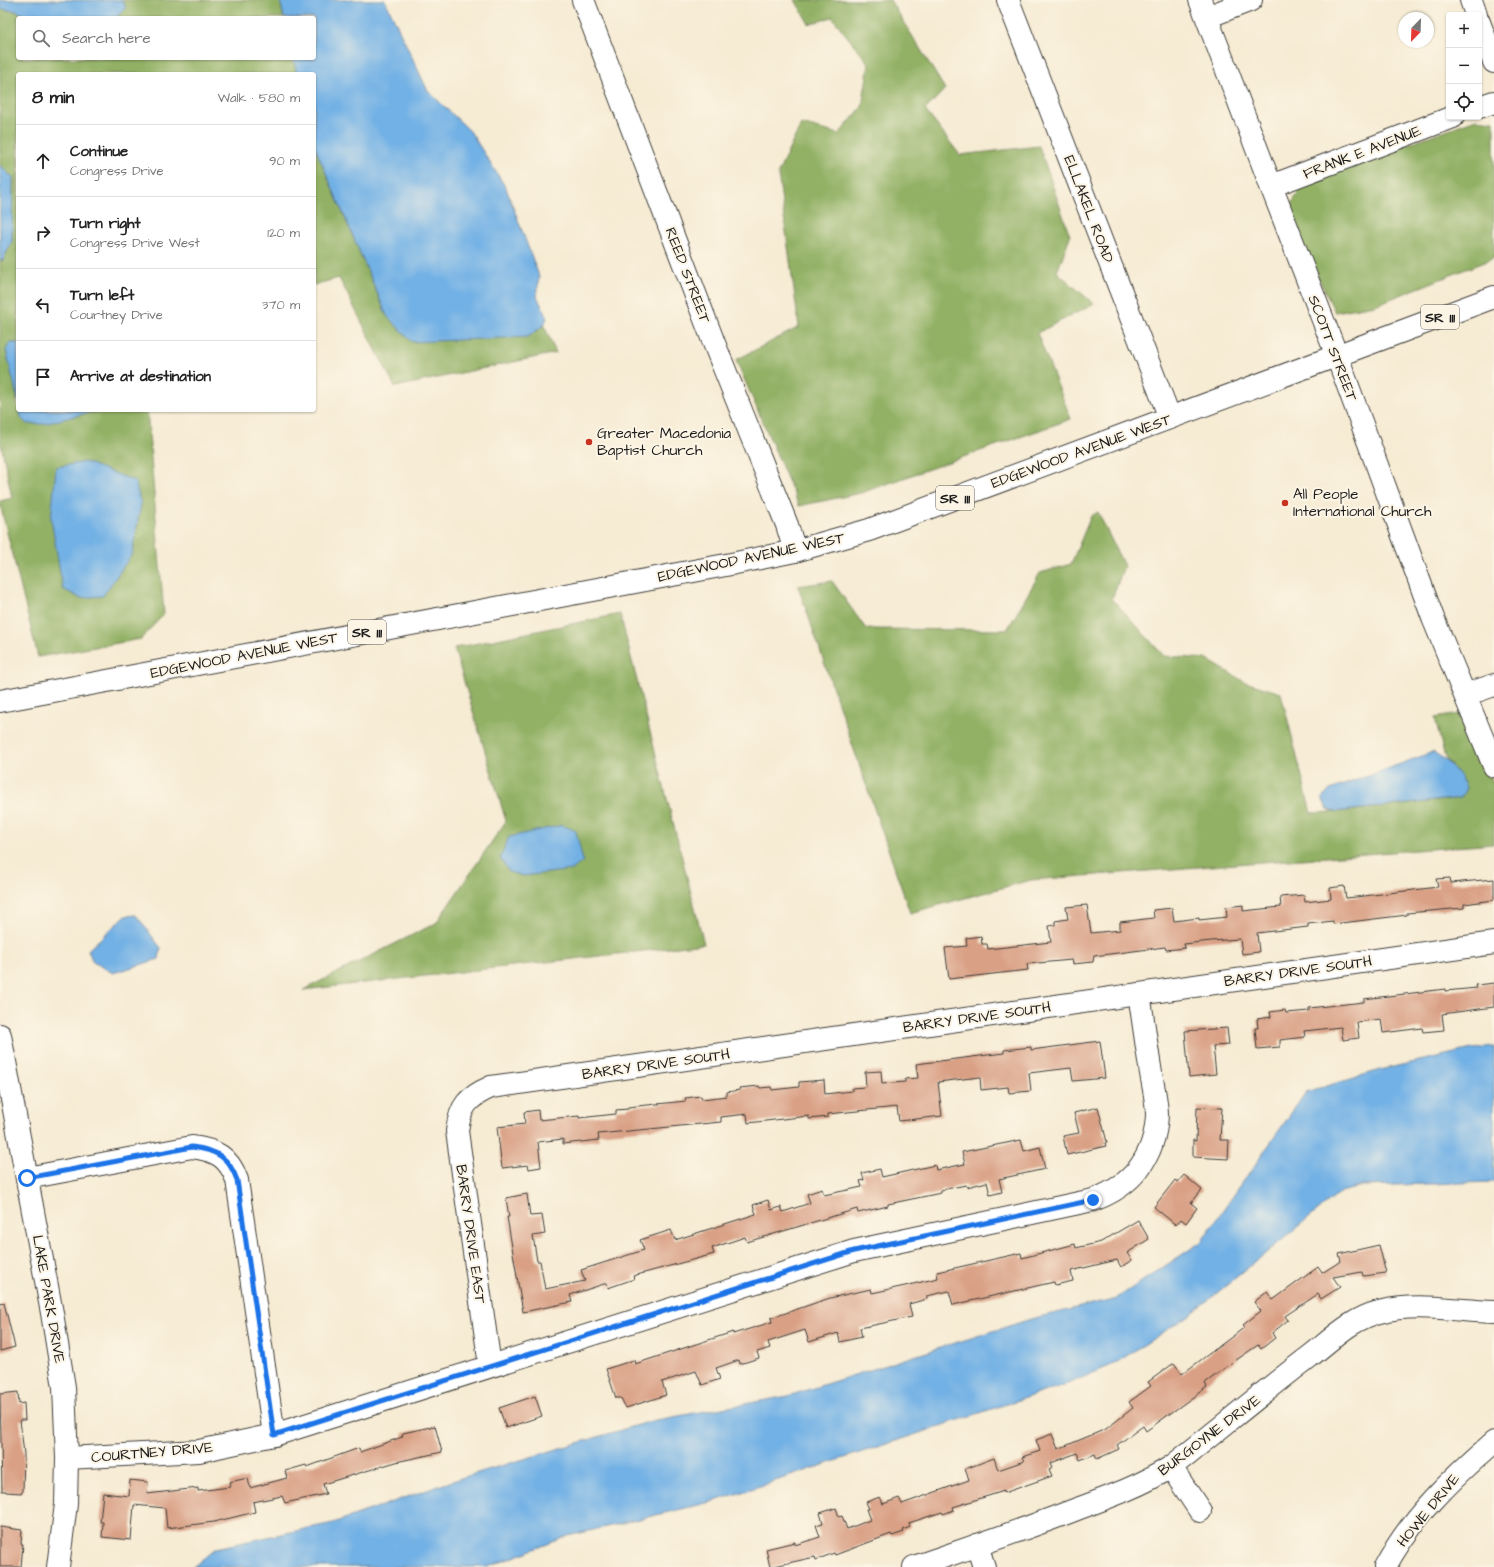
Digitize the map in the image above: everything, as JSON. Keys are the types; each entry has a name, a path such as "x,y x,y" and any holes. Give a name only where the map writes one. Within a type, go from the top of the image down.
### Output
{"street":[{"name":"REED STREET","path":"583,0 714,342 787,525 795,551"},
{"name":"ELLAKEL ROAD","path":"1008,0 1170,418"},
{"path":"1204,8 1251,0"},
{"path":"1471,0 1475,12"},
{"name":"SCOTT STREET","path":"1204,8 1270,186 1337,356 1433,618 1494,766"},
{"path":"1482,30 1494,62"},
{"path":"1482,106 1494,102"},
{"name":"FRANK E AVENUE","path":"1270,186 1446,120"},
{"name":"EDGEWOOD AVENUE WEST","path":"0,701 795,551 869,530 1494,297"},
{"path":"1465,695 1494,684"},
{"name":"BARRY DRIVE SOUTH","path":"465,1104 476,1094 490,1088 1494,944"},
{"name":"COURTNEY DRIVE","path":"67,1458 199,1450 274,1435 854,1251 1093,1200 1107,1195 1123,1186 1137,1171 1147,1155 1154,1136 1157,1114 1139,994"},
{"name":"LAKE PARK DRIVE","path":"0,1035 52,1313 64,1387 67,1458 66,1504 58,1567"},
{"name":"BARRY DRIVE EAST","path":"465,1104 459,1118 457,1131 490,1366"},
{"path":"27,1178 192,1147 207,1149 222,1156 232,1167 237,1180 274,1435"},
{"name":"BURGOYNE DRIVE","path":"914,1567 1039,1524 1130,1489 1172,1467 1335,1335 1360,1320 1378,1312 1401,1308 1494,1312"},
{"name":"HOWE DRIVE","path":"1385,1567 1410,1528 1430,1504 1462,1470 1494,1442"},
{"path":"1172,1467 1200,1511"},
{"path":"977,1545 984,1567"}],"green space":[{"path":"122,0 280,0 284,16 118,16 126,7"},
{"path":"795,0 890,0 945,89 925,110 960,155 1039,146 1070,236 1057,272 1094,304 1037,333 1071,419 861,493 799,506 736,360 799,327 778,173 801,124 839,134 862,107 869,64 832,17 809,24"},
{"path":"0,9 17,11 26,16 16,16 16,60 294,60 296,72 16,72 16,343 10,343 6,350 15,385 16,412 20,412 21,418 96,412 147,412 164,614 141,639 38,657 0,504 0,501 12,498 0,439 0,261 3,260 12,241 13,178 0,165"},
{"path":"1473,120 1494,121 1494,258 1375,305 1335,312 1286,212 1306,181"},
{"path":"316,150 387,316 528,337 544,325 556,353 395,387 339,278 316,284"},
{"path":"1098,512 1124,566 1112,599 1164,656 1206,659 1245,682 1281,693 1311,813 1335,812 1454,799 1464,783 1445,758 1435,718 1459,714 1494,784 1494,844 1031,880 910,913 798,586 832,581 866,629 1007,630 1040,573 1071,564 1091,516"},
{"path":"620,614 704,944 303,990 436,923 506,821 454,648"}],"water":[{"path":"0,0 122,0 126,7 118,16 26,16 17,11 0,9"},
{"path":"280,0 385,0 428,91 470,131 506,188 539,276 537,296 547,318 544,325 528,337 412,342 387,316 316,150 316,72 296,72 294,60 316,60 316,16 284,16"},
{"path":"0,165 13,178 12,241 3,260 0,261"},
{"path":"10,343 16,343 16,392 6,350"},
{"path":"20,412 91,412 44,424 27,424 21,418"},
{"path":"85,462 135,481 141,504 132,554 103,596 80,598 63,589 51,519 56,467"},
{"path":"1433,752 1457,772 1466,788 1461,798 1335,812 1327,809 1322,798 1330,790"},
{"path":"562,825 576,831 583,861 572,870 523,876 509,872 500,858 509,837"},
{"path":"136,915 161,948 159,959 113,973 93,962 88,950 125,916"},
{"path":"1494,1047 1494,1182 1363,1186 1341,1192 1190,1315 1114,1364 1070,1383 715,1501 568,1536 488,1567 193,1567 216,1548 333,1523 464,1477 651,1421 788,1396 1031,1319 1117,1298 1201,1242 1306,1092 1384,1069 1472,1049"}],"building":[{"path":"1450,878 1451,883 1494,879 1494,900 1464,904 1464,908 1407,913 1407,915 1333,924 1333,921 1308,924 1308,927 1257,933 1259,952 1242,954 1240,939 1211,941 1184,944 1185,948 1166,950 1165,947 1094,956 1093,962 1073,964 1072,960 1027,964 1028,970 949,979 945,948 967,946 966,938 981,936 982,944 987,944 988,949 1051,942 1049,926 1055,925 1055,921 1068,919 1066,907 1087,905 1091,933 1120,930 1120,922 1154,918 1153,910 1172,908 1174,921 1227,917 1226,907 1243,905 1243,911 1281,907 1280,897 1304,895 1305,902 1331,899 1330,888 1344,886 1346,898 1438,887 1436,879"},
{"path":"1494,983 1494,1007 1442,1014 1444,1030 1423,1032 1422,1028 1383,1033 1381,1019 1357,1022 1359,1038 1343,1040 1341,1027 1304,1031 1305,1037 1280,1040 1280,1047 1257,1049 1255,1028 1258,1028 1257,1019 1271,1017 1270,1012 1285,1010 1286,1013 1309,1011 1309,1008 1364,1002 1364,999 1445,989 1445,991 1477,988 1476,985"},
{"path":"1227,1028 1229,1045 1213,1046 1216,1074 1189,1077 1185,1031"},
{"path":"1100,1041 1105,1078 1073,1081 1071,1068 1029,1073 1031,1091 1009,1093 1008,1087 981,1090 980,1077 938,1082 942,1116 899,1121 897,1107 828,1114 828,1117 809,1119 809,1116 748,1123 747,1114 721,1117 721,1122 598,1134 599,1140 563,1144 563,1139 538,1142 541,1167 529,1169 528,1165 502,1168 497,1127 525,1124 524,1112 538,1110 539,1120 579,1116 579,1118 616,1114 616,1110 628,1109 628,1107 686,1101 685,1098 701,1096 702,1099 727,1096 727,1092 740,1090 739,1088 759,1086 760,1088 771,1087 772,1090 799,1087 799,1082 824,1080 825,1094 852,1091 852,1088 866,1087 865,1072 881,1071 882,1084 905,1082 905,1079 918,1078 916,1064 1004,1053 1004,1050 1031,1047 1031,1050"},
{"path":"1098,1107 1107,1142 1105,1143 1106,1146 1067,1155 1063,1136 1079,1133 1074,1113"},
{"path":"1197,1107 1222,1108 1220,1140 1229,1140 1228,1159 1193,1157 1193,1140 1196,1141"},
{"path":"1021,1140 1024,1151 1040,1147 1045,1169 999,1179 1002,1192 990,1195 987,1182 967,1187 966,1185 941,1190 941,1193 888,1204 888,1206 858,1213 857,1209 747,1242 745,1237 712,1248 714,1254 633,1276 634,1279 608,1288 607,1283 570,1295 572,1302 523,1312 507,1217 509,1217 506,1198 527,1194 530,1216 542,1215 545,1234 533,1236 537,1261 540,1261 545,1289 585,1281 581,1270 644,1250 640,1240 671,1230 675,1240 756,1214 753,1205 768,1200 771,1210 781,1207 783,1212 810,1203 807,1194 822,1189 824,1195 862,1187 860,1181 864,1180 862,1173 880,1169 882,1177 935,1165 936,1170 965,1164 962,1152"},
{"path":"1184,1175 1202,1190 1191,1203 1197,1208 1186,1223 1181,1219 1176,1225 1154,1207 1175,1180 1178,1182"},
{"path":"1138,1220 1149,1239 1127,1253 1132,1260 1121,1267 1117,1260 1071,1271 1073,1281 1055,1285 1054,1282 953,1305 949,1291 927,1296 927,1299 909,1304 912,1317 860,1328 862,1337 840,1342 838,1333 809,1342 805,1330 768,1342 770,1348 757,1352 759,1358 740,1364 739,1360 716,1368 720,1379 702,1385 696,1371 662,1382 666,1395 626,1408 621,1398 616,1398 606,1369 634,1360 635,1364 733,1332 733,1334 772,1322 771,1318 830,1298 871,1289 872,1293 905,1286 938,1278 937,1272 1021,1253 1022,1258 1075,1244 1076,1248 1101,1242"},
{"path":"1379,1245 1386,1273 1363,1276 1362,1272 1333,1277 1340,1287 1321,1299 1318,1294 1285,1316 1288,1320 1272,1333 1275,1338 1261,1349 1258,1345 1229,1365 1205,1383 1207,1387 1146,1431 1143,1426 1117,1445 1119,1449 1097,1459 1095,1454 1080,1460 1077,1453 1051,1463 1053,1467 1049,1469 1052,1476 1004,1493 1004,1491 953,1507 954,1510 943,1514 942,1512 909,1523 910,1527 903,1530 904,1532 892,1536 891,1534 835,1555 834,1553 816,1560 815,1557 770,1567 766,1549 795,1542 795,1545 820,1537 816,1525 823,1523 820,1513 836,1508 839,1517 842,1516 847,1529 870,1520 866,1509 869,1509 866,1502 880,1497 883,1504 899,1498 902,1504 969,1480 965,1469 994,1458 998,1470 1024,1461 1022,1457 1040,1451 1036,1440 1052,1434 1058,1449 1106,1429 1133,1408 1129,1402 1151,1386 1148,1382 1174,1363 1182,1374 1245,1327 1243,1325 1261,1311 1254,1302 1267,1292 1273,1300 1318,1267 1322,1273 1341,1261 1339,1254"},
{"path":"4,1303 15,1347 0,1351 0,1304"},
{"path":"18,1392 19,1404 24,1403 25,1420 20,1420 24,1454 23,1491 21,1493 2,1491 0,1394"},
{"path":"535,1396 542,1416 506,1428 499,1408"},
{"path":"435,1426 442,1452 396,1462 323,1484 326,1494 285,1503 282,1496 253,1502 255,1512 214,1522 167,1528 165,1508 134,1505 131,1540 102,1537 103,1522 100,1522 103,1493 129,1496 130,1480 148,1482 147,1494 198,1488 198,1491 230,1487 229,1482 248,1478 250,1488 287,1478 285,1471 306,1465 307,1467 359,1448 360,1452 402,1437 403,1433"},
{"path":"0,1527 22,1530 21,1544 23,1544 21,1567 0,1567"}],"place":[{"name":"Greater Macedonia Baptist Church","path":"589,442"},
{"name":"All People International Church","path":"1285,503"}],"route":[{"path":"27,1178 192,1147 207,1149 222,1156 232,1167 237,1180 274,1435 854,1251 1093,1200"}]}
